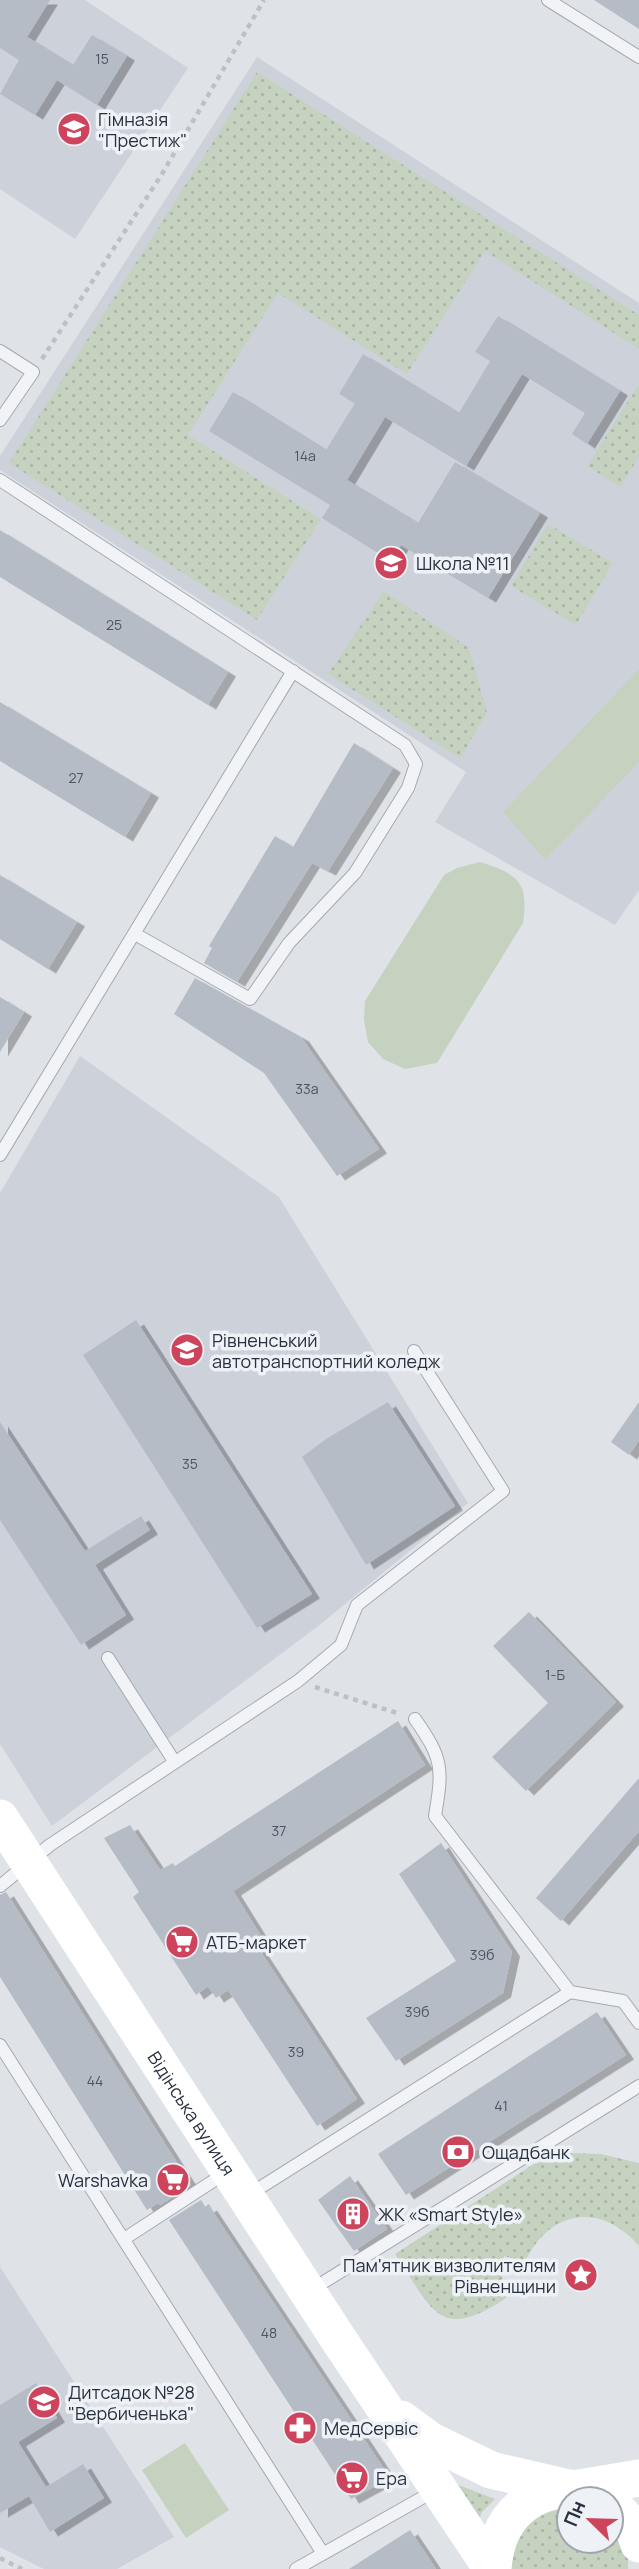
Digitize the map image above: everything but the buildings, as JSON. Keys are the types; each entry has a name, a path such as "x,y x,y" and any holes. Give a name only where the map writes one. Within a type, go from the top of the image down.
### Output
{"main road":[{"name":"Відінська вулиця","path":"0,1818 307,2292 493,2569"},
{"name":"Відінська вулиця","path":"386,2408 432,2441 491,2470 555,2486"},
{"path":"617,2485 639,2478"},
{"path":"493,2569 494,2549 501,2529 514,2511 541,2494 555,2494"},
{"path":"625,2518 632,2525 639,2544"}],"lane":[{"path":"548,0 639,57"},
{"path":"0,351 33,372 0,420"},
{"path":"0,480 405,745 416,764 408,788 355,873 289,943 250,999 135,934"},
{"path":"0,1155 293,671"},
{"path":"0,1886 50,1845 298,1681 341,1645 357,1605 503,1491 414,1351"},
{"path":"108,1658 174,1761"},
{"path":"415,1719 434,1746 442,1775 435,1816 570,1992"},
{"path":"124,2239 238,2183 570,1992 623,2001 639,2023"},
{"path":"0,2045 322,2552"},
{"path":"307,2292 639,2086"},
{"path":"296,2569 322,2552 439,2489"}],"path":[{"path":"33,372 162,174 264,0"},
{"path":"298,1681 415,1719"},
{"path":"0,2558 22,2569"}],"shaded area":[{"name":"Гімназія \"Престиж\"","path":"0,0 85,0 188,68 75,239 0,189"},
{"name":"Школа №11","path":"257,57 639,303 639,890 615,925 435,822 466,772 0,470 0,456"},
{"name":"Рівненський автотранспортний коледж","path":"80,1056 279,1197 468,1503 317,1627 52,1826 0,1744 0,1193"},
{"name":"Дитсадок №28 \"Вербиченька\"","path":"0,2267 174,2537 117,2569 44,2569 0,2547"}],"green space":[{"path":"257,72 639,315 639,349 485,251 407,374 278,293 188,435 321,519 257,620 9,463"},
{"path":"639,384 639,457 620,487 587,466"},
{"path":"548,524 613,563 576,625 511,586"},
{"path":"384,591 469,648 487,713 460,758 328,674"},
{"path":"639,669 639,762 545,860 503,812"},
{"path":"480,862 504,871 518,882 524,898 523,923 437,1063 405,1069 383,1059 368,1042 364,1020 365,1001 444,875 457,868"},
{"path":"572,2153 601,2154 639,2163 639,2246 609,2222 577,2218 562,2222 548,2231 535,2245 525,2262 504,2256 502,2275 506,2298 483,2312 465,2318 451,2319 439,2314 428,2304 395,2254 534,2164"},
{"path":"185,2443 229,2510 186,2538 142,2470"},
{"path":"443,2479 495,2499 482,2512 475,2530"},
{"path":"555,2507 555,2555 625,2555 625,2546 628,2551 628,2569 508,2569 509,2547 531,2515"}],"place":[{"name":"Гімназія \"Престиж\"","path":"74,129"},
{"name":"Школа №11","path":"391,563"},
{"name":"Рівненський автотранспортний коледж","path":"187,1350"},
{"name":"АТБ-маркет","path":"182,1942"},
{"name":"Ощадбанк","path":"458,2152"},
{"name":"Warshavka","path":"173,2180"},
{"name":"ЖК «Smart Style»","path":"353,2214"},
{"name":"Пам'ятник визволителям Рівненщини","path":"581,2275"},
{"name":"Дитсадок №28 \"Вербиченька\"","path":"44,2402"},
{"name":"МедСервіс","path":"300,2428"},
{"name":"Ера","path":"352,2478"}]}
